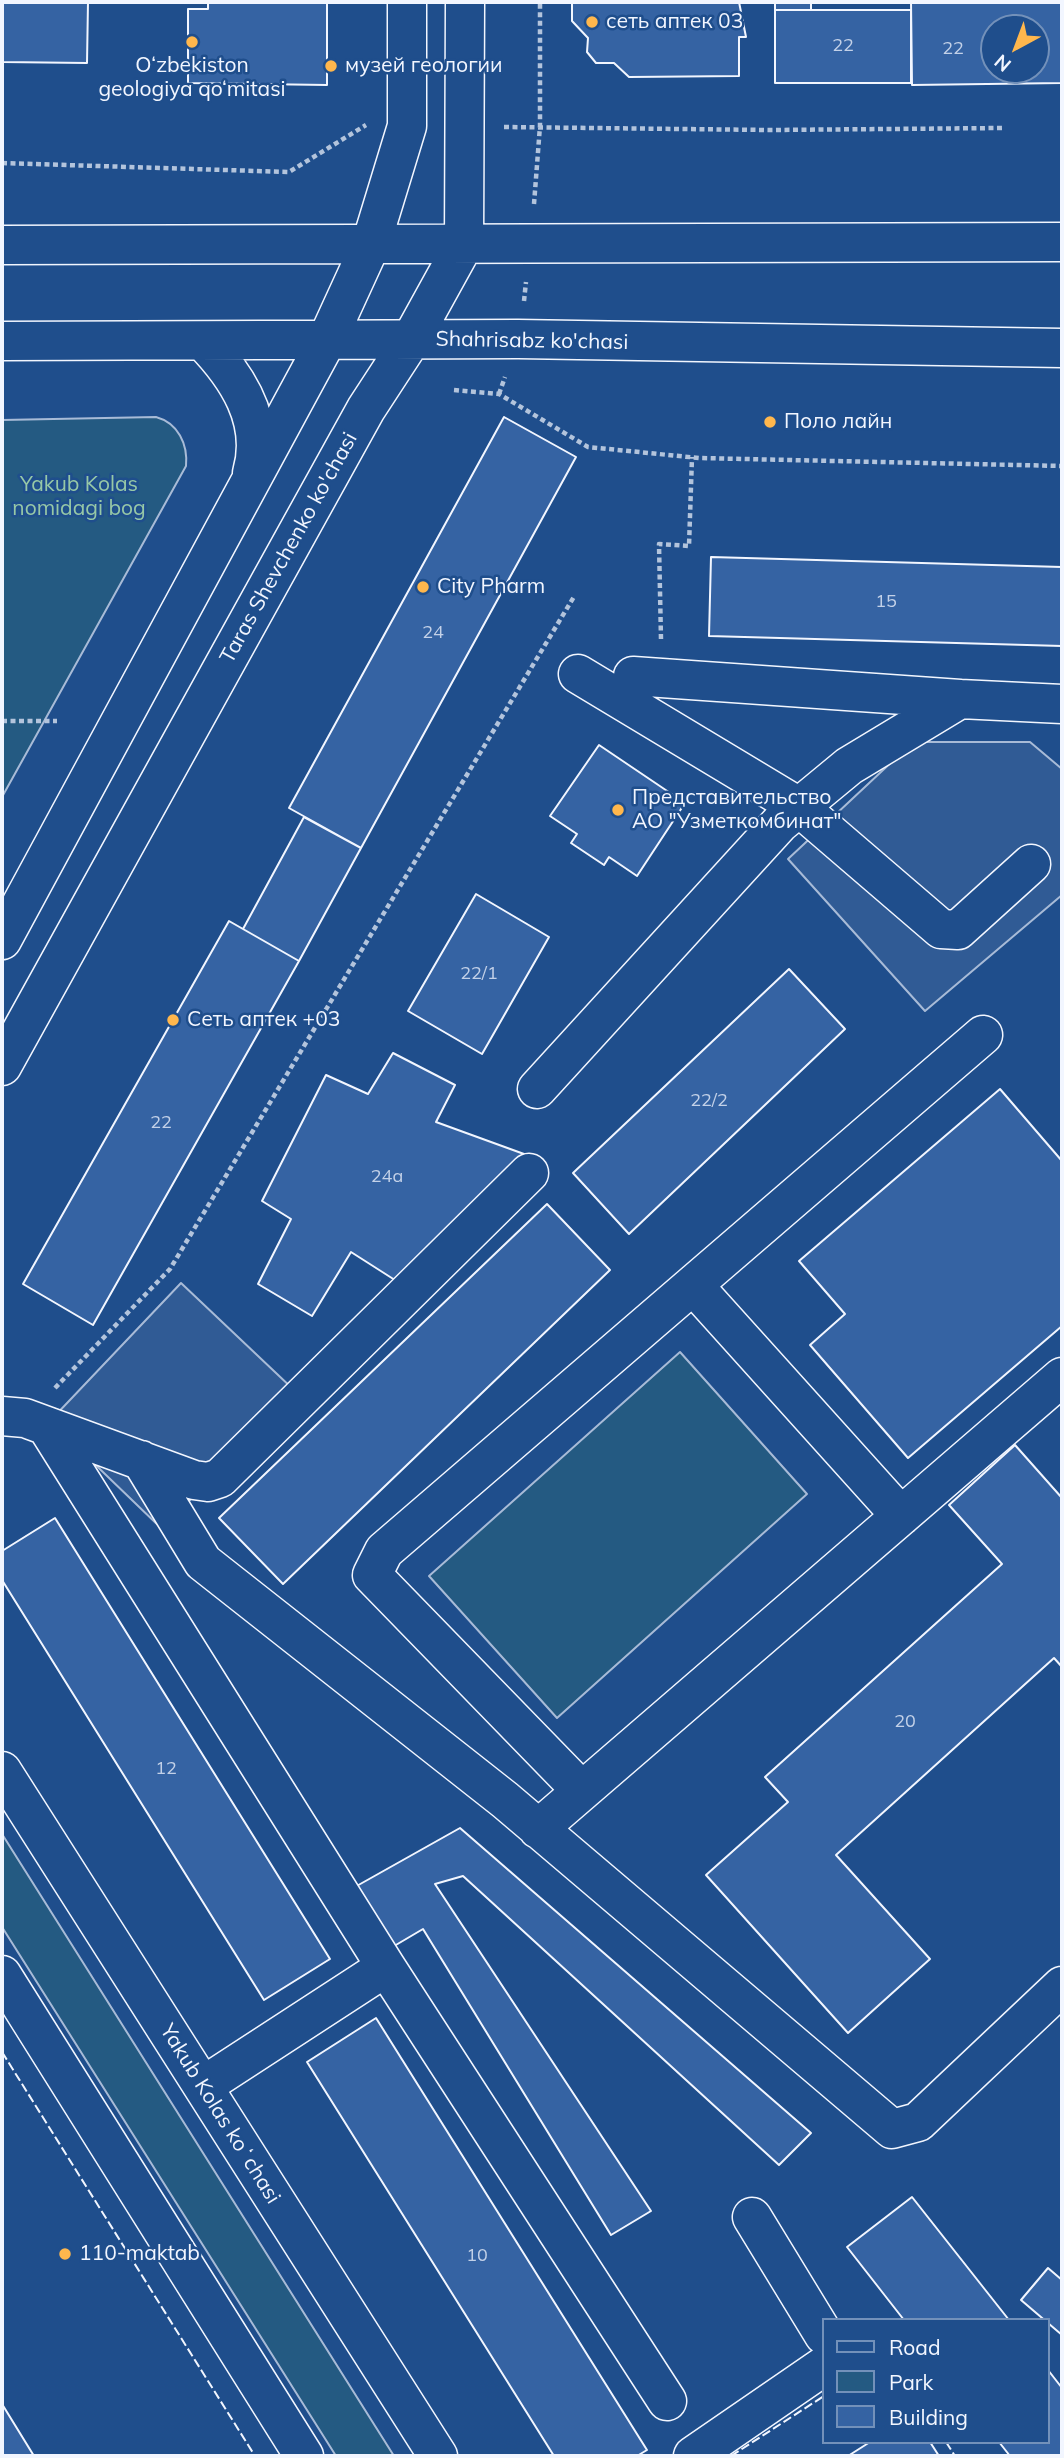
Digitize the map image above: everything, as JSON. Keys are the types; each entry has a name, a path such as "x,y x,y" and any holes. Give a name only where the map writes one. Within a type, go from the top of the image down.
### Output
{"main road":[{"path":"2,940 327,340 371,244 407,126 407,2"},
{"name":"Taras Shevchenko ko'chasi","path":"2,1066 359,422 411,340 464,244 464,2"},
{"path":"2,245 1062,242"},
{"name":"Shahrisabz ko'chasi","path":"2,341 411,340 1062,348"},
{"path":"203,341 229,371 248,404 255,447 248,486"},
{"path":"578,674 799,807 941,929 958,930 1031,864"},
{"path":"648,678 1062,704"},
{"path":"537,1089 780,823 849,766 960,699"},
{"path":"582,1791 372,1575 384,1551 983,1035"},
{"path":"25,1420 194,1479 208,1482 220,1478 529,1174"},
{"path":"693,1285 901,1516"},
{"path":"538,1829 1062,1377"},
{"path":"25,1420 386,1967 667,2401"},
{"path":"141,1460 203,1562 538,1829 892,2129 918,2122 1062,1986"},
{"name":"Yakub Kolas koʻchasi","path":"2,1771 438,2456"},
{"path":"203,2086 386,1967"},
{"path":"2,1975 303,2456"},
{"path":"752,2217 822,2332"},
{"path":"693,2456 822,2367"}],"path":[{"path":"531,244 540,126 540,2"},
{"path":"2,163 289,172 368,124 407,126"},
{"path":"540,126 770,130 1002,128"},
{"path":"454,390 499,394 588,447 692,457 1062,466"},
{"path":"648,678 659,544 689,546 692,457"},
{"path":"25,1420 170,1269 575,595"},
{"path":"2,720 57,721"}],"green space":[{"name":"Yakub Kolas nomidagi bog","path":"156,417 170,424 180,435 186,466 2,797 2,420"},
{"path":"680,1352 807,1494 557,1718 429,1576"},
{"path":"2,1834 394,2456 336,2456 2,1927"}],"shaded area":[{"path":"913,742 1030,742 1062,769 1062,895 925,1011 788,859"},
{"path":"181,1283 295,1391 162,1529 50,1421"}],"building":[{"path":"2,2 88,2 87,63 2,62"},
{"path":"208,2 327,2 327,85 188,83 188,9 208,9"},
{"path":"572,2 739,2 746,37 739,37 739,76 629,77 614,63 596,63 587,52 588,38 572,21"},
{"path":"775,2 811,2 811,10 775,10"},
{"path":"911,2 1062,2 1062,83 1050,83 1050,14 980,14 980,84 987,84 912,85"},
{"path":"775,10 911,10 911,83 775,83"},
{"path":"504,417 576,457 361,848 289,808"},
{"path":"711,557 1062,567 1062,646 709,636"},
{"name":"Представительство АО \"Узметкомбинат\"","path":"599,745 685,803 637,876 609,857 604,865 571,843 577,834 550,816"},
{"path":"304,817 361,848 299,961 243,929"},
{"path":"476,894 549,937 482,1054 408,1011"},
{"path":"229,921 299,961 93,1325 23,1284"},
{"path":"789,969 845,1029 629,1234 573,1173"},
{"path":"393,1053 455,1085 436,1122 524,1154 398,1282 351,1252 312,1316 258,1284 291,1219 262,1201 326,1075 368,1094"},
{"path":"1000,1089 1062,1161 1062,1326 908,1458 810,1345 845,1314 799,1261"},
{"path":"547,1204 610,1270 283,1584 219,1518"},
{"path":"1015,1445 1062,1498 1062,1667 1054,1658 836,1855 930,1959 848,2033 706,1875 788,1802 765,1777 1002,1564 949,1505"},
{"path":"55,1518 330,1959 264,2000 2,1580 2,1551"},
{"path":"460,1828 811,2133 779,2165 463,1876 435,1884 651,2211 611,2235 423,1929 384,1952 346,1892"},
{"path":"376,2018 647,2450 637,2456 554,2456 307,2062"},
{"path":"912,2197 1007,2318 902,2318 847,2247"},
{"path":"1048,2268 1062,2280 1062,2335 1050,2325 1050,2318 1042,2318 1021,2300"},
{"path":"1050,2373 1062,2388 1062,2456 1010,2456 1001,2444 1050,2444"},
{"path":"2,2404 34,2456 2,2456"},
{"path":"867,2444 931,2444 939,2456 848,2456"}],"fence":[{"path":"2,2052 255,2456"},
{"path":"731,2456 822,2397"},
{"path":"947,2444 955,2456"}],"place":[{"name":"сеть аптек 03","path":"592,22"},
{"name":"O‘zbekiston geologiya qo‘mitasi","path":"192,42"},
{"name":"музей геологии","path":"331,66"},
{"name":"Поло лайн","path":"770,422"},
{"name":"City Pharm","path":"423,587"},
{"name":"Представительство АО \"Узметкомбинат\"","path":"618,810"},
{"name":"Сеть аптек +03","path":"173,1020"},
{"name":"110-maktab","path":"65,2254"}]}
